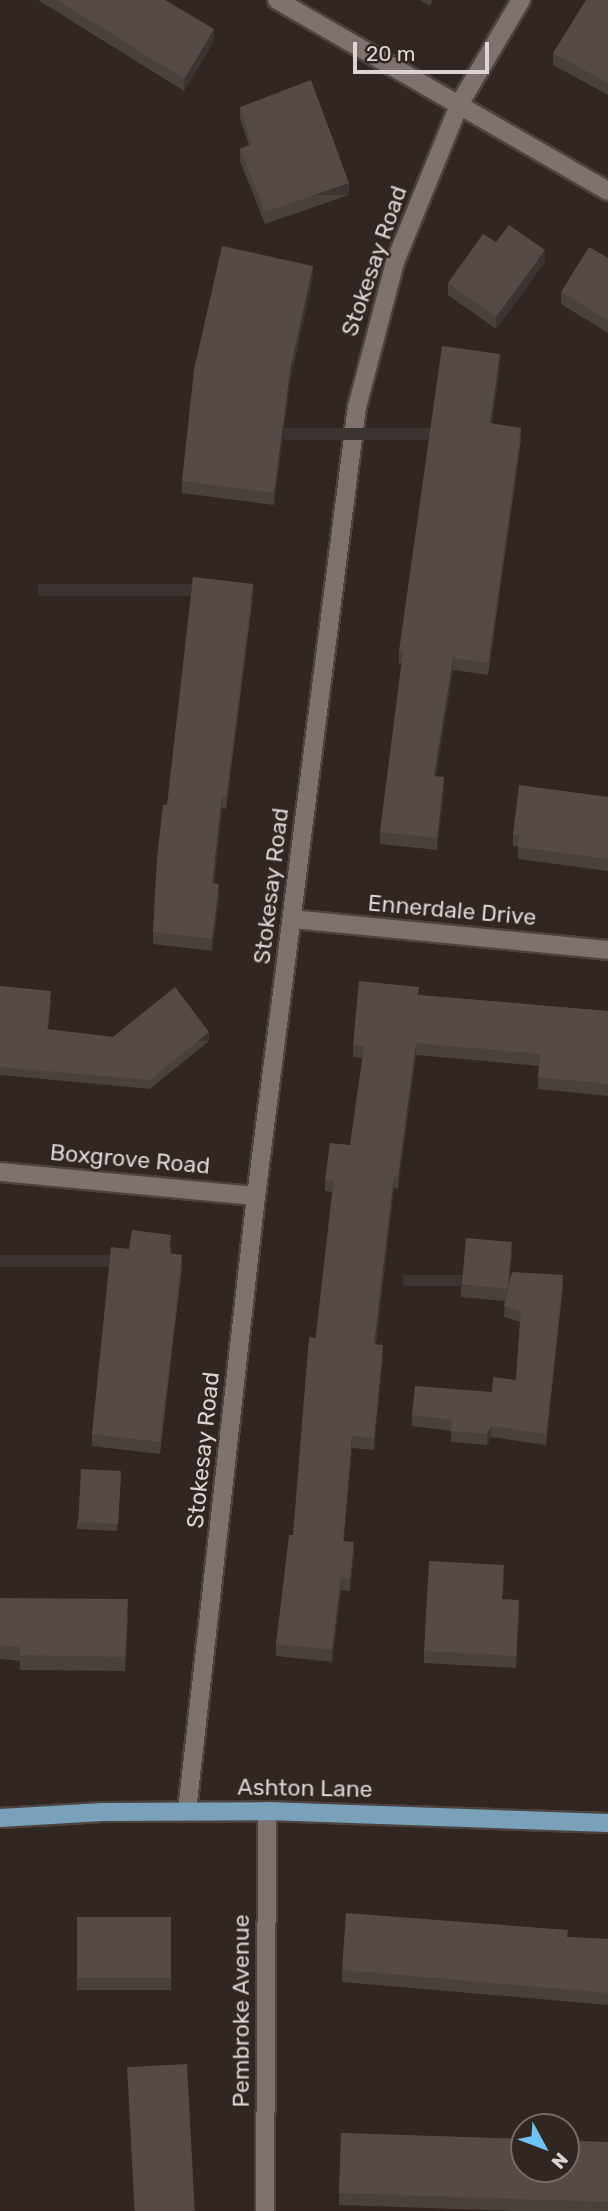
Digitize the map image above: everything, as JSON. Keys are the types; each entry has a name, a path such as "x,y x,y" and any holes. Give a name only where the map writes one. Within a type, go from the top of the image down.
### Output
{"main road":[{"name":"Ashton Lane","path":"0,1818 267,1811 608,1823"}],"street":[{"path":"277,0 460,103 608,191"},
{"name":"Stokesay Road","path":"187,1811 256,1196 365,367 395,262 460,103 521,0"},
{"name":"Ennerdale Drive","path":"292,919 608,950"},
{"name":"Boxgrove Road","path":"0,1172 256,1196"},
{"name":"Pembroke Avenue","path":"265,2211 267,1811"}],"building":[{"path":"57,0 165,0 214,29 184,79"},
{"path":"586,0 608,0 608,83 553,53"},
{"path":"311,80 349,183 265,212 240,149 252,144 240,107"},
{"path":"509,225 545,250 496,317 448,283 483,234 496,242"},
{"path":"222,246 313,266 290,370 274,493 182,481 194,370"},
{"path":"589,247 608,258 608,321 561,292"},
{"path":"442,346 500,354 490,423 521,428 488,663 453,658 434,776 444,777 437,838 380,832 403,651 399,651"},
{"path":"193,577 253,584 226,797 222,796 212,883 219,884 212,939 153,932 157,858 163,805 167,805"},
{"path":"519,785 608,797 608,859 518,847 519,835 513,834"},
{"path":"359,981 419,987 418,995 608,1011 608,1084 538,1077 540,1054 416,1043 398,1177 394,1176 374,1344 383,1345 374,1438 352,1436 343,1541 354,1542 350,1579 341,1578 332,1650 276,1644 289,1535 293,1535 309,1337 316,1338 334,1181 325,1180 330,1143 350,1145 364,1046 353,1045"},
{"path":"0,986 51,991 47,1029 113,1037 175,987 209,1032 150,1080 0,1067"},
{"path":"132,1230 171,1235 169,1253 182,1255 160,1442 92,1434 111,1247 129,1249"},
{"path":"466,1238 512,1242 508,1289 462,1285"},
{"path":"512,1272 563,1275 546,1434 491,1426 487,1434 451,1431 452,1420 412,1415 415,1386 492,1392 493,1377 516,1380 521,1311 504,1306"},
{"path":"81,1469 121,1471 118,1524 78,1522"},
{"path":"429,1561 504,1565 502,1599 519,1600 516,1656 424,1651"},
{"path":"0,1598 128,1599 125,1657 20,1655 20,1647 0,1645"},
{"path":"346,1913 568,1930 567,1937 608,1939 608,1993 342,1970"},
{"path":"77,1917 171,1917 171,1978 77,1978"},
{"path":"187,2064 195,2211 135,2211 127,2067"},
{"path":"341,2133 510,2139 510,2183 580,2183 580,2141 608,2142 608,2202 339,2193"}]}
